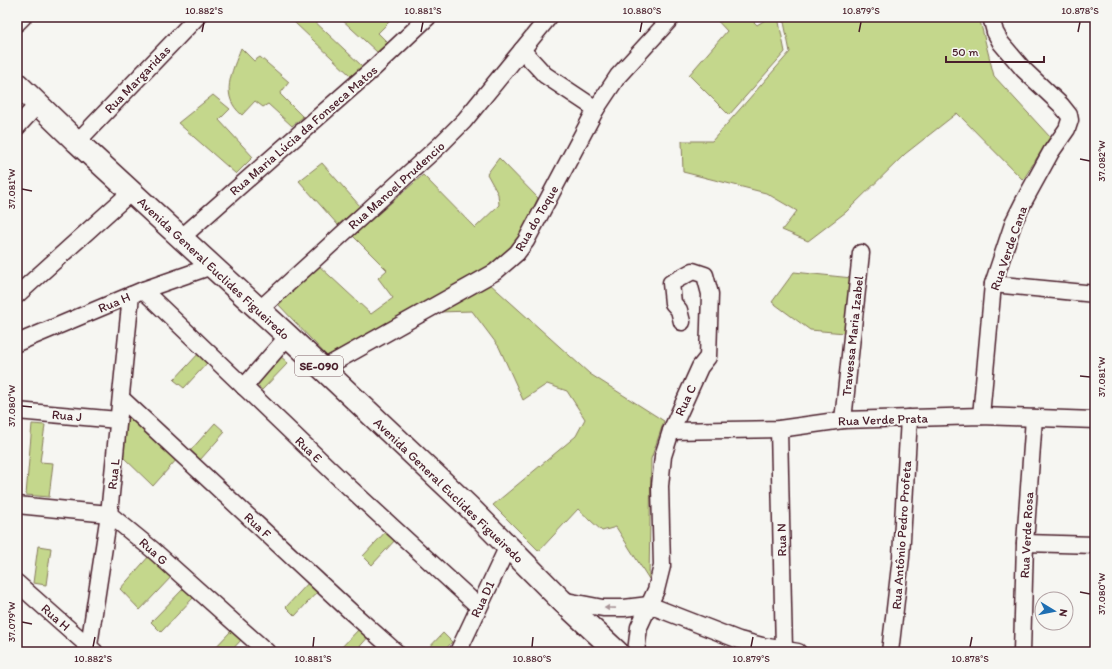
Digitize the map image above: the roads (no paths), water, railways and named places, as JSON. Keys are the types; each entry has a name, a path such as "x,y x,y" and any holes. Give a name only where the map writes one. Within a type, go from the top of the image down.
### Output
{"main road":[{"name":"Avenida General Euclides Figueiredo","path":"17,84 76,142 182,237 288,336 508,546 561,600 617,652"}],"street":[{"path":"17,23 23,17"},
{"name":"Rua Margaridas","path":"76,142 197,17"},
{"name":"Rua Manoel Prudencio","path":"259,310 441,144 464,121 549,17"},
{"name":"Rua do Toque","path":"322,369 470,287 505,265 526,241 596,109 618,76 672,17"},
{"name":"Rua Verde Cana","path":"981,416 993,284 1014,221 1051,152 1069,126 1070,116 1001,43 995,32 991,17"},
{"name":"Rua Maria Lúcia da Fonseca Matos","path":"182,237 374,68 423,19"},
{"path":"522,50 544,75 596,109"},
{"path":"17,127 38,104"},
{"path":"17,295 131,192"},
{"name":"Travessa Maria Izabel","path":"843,420 861,253"},
{"name":"Rua H","path":"17,343 137,292 212,266"},
{"name":"Rua C","path":"636,652 638,632 648,605 656,590 662,566 661,469 671,431 700,367 708,357 710,294 704,275 693,271 671,283 673,303 678,310 682,322"},
{"path":"993,284 1095,294"},
{"name":"Rua E","path":"137,292 244,387 478,606"},
{"name":"Rua L","path":"91,650 109,514 120,398 137,292"},
{"path":"244,387 288,336"},
{"name":"Rua F","path":"120,398 396,652"},
{"name":"Rua J","path":"17,411 118,420"},
{"name":"Rua Verde Prata","path":"671,431 779,429 843,420 981,416 1095,420"},
{"name":"Rua Antônio Pedro Profeta","path":"890,652 900,563 909,418"},
{"name":"Rua Verde Rosa","path":"1022,652 1025,543 1034,418"},
{"name":"Rua N","path":"779,429 791,651"},
{"path":"17,505 109,514"},
{"name":"Rua G","path":"109,514 153,550 267,652"},
{"path":"1025,543 1095,546"},
{"name":"Rua D1","path":"458,652 478,606 508,546"},
{"name":"Rua H","path":"17,583 91,650"},
{"path":"561,600 603,608 648,605 739,640 791,651"}]}
